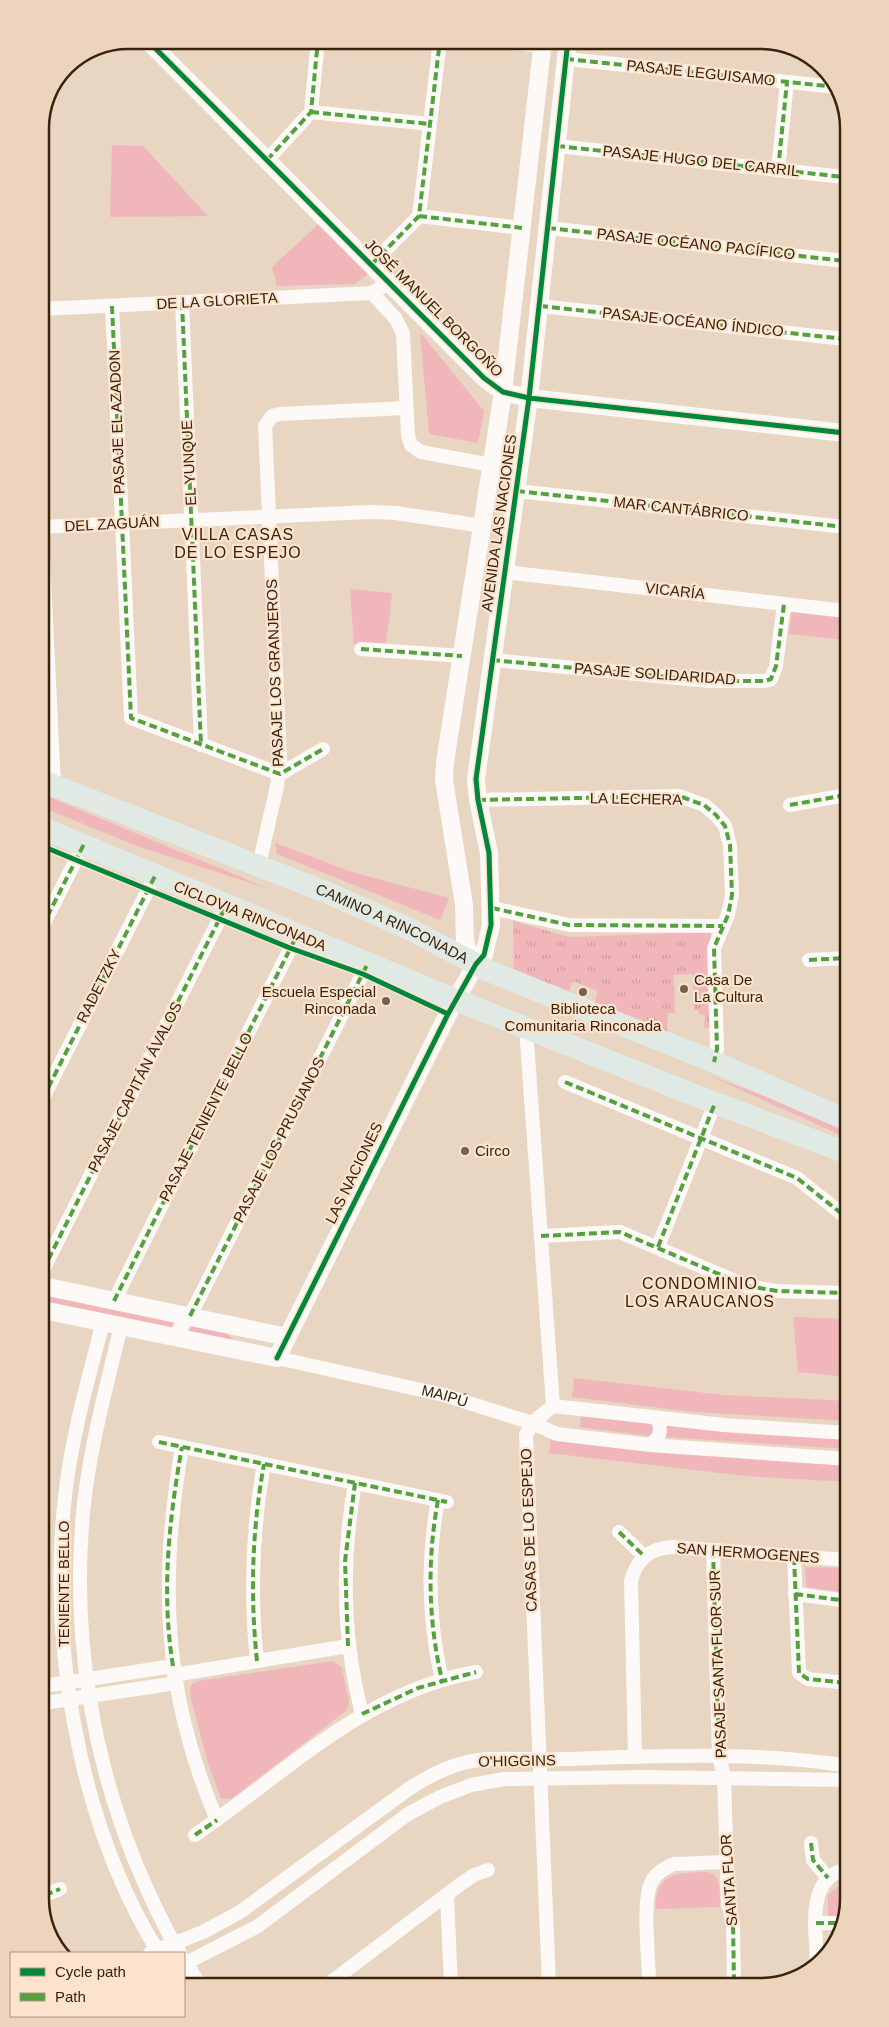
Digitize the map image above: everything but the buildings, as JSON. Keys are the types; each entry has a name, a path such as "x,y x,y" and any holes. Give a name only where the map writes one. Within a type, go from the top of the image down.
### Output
{"main road":[{"name":"CAMINO A RINCONADA","path":"49,784 259,865 409,929 489,971 714,1062 840,1117"},
{"path":"49,831 456,1000 840,1150"}],"street":[{"name":"JOSÉ MANUEL BORGOÑO","path":"156,49 484,378 504,392 529,398 840,432"},
{"path":"267,160 311,112 317,49"},
{"path":"372,264 419,216 439,49"},
{"name":"AVENIDA LAS NACIONES","path":"476,964 469,954 465,941 464,905 444,780 504,392 541,49"},
{"name":"AVENIDA LAS NACIONES","path":"456,1000 476,964 484,955 489,940 492,908 489,853 478,800 478,763 529,398 567,49"},
{"name":"PASAJE LEGUISAMO","path":"566,59 828,86"},
{"path":"778,170 787,82"},
{"path":"311,112 430,124"},
{"name":"PASAJE HUGO DEL CARRIL","path":"557,146 840,177"},
{"path":"419,216 522,228"},
{"name":"PASAJE OCÉANO PACÍFICO","path":"548,228 840,260"},
{"name":"DE LA GLORIETA","path":"49,309 372,293 390,282"},
{"path":"372,293 396,319 403,334 409,440 416,450 519,470"},
{"name":"EL YUNQUE","path":"182,302 201,744"},
{"name":"PASAJE EL AZADON","path":"112,306 131,718 201,744"},
{"name":"PASAJE OCÉANO ÍNDICO","path":"540,306 840,338"},
{"name":"PASAJE LOS GRANJEROS","path":"259,865 280,774 265,430 269,419 280,414 406,408"},
{"name":"MAR CANTÁBRICO","path":"516,490 840,526"},
{"name":"DEL ZAGUÁN","path":"49,528 383,512 482,526"},
{"name":"VICARÍA","path":"505,572 840,610"},
{"name":"PASAJE SOLIDARIDAD","path":"492,660 709,681 765,681 771,679 776,666 784,604"},
{"path":"361,649 462,656"},
{"path":"201,744 280,774 323,749"},
{"name":"LA LECHERA","path":"478,800 679,796 704,805 725,826 730,845 732,895 714,948 716,1049 714,1062"},
{"path":"790,804 840,796"},
{"path":"49,914 84,844"},
{"name":"RADETZKY","path":"49,1086 156,874"},
{"name":"PASAJE CAPITÁN ÁVALOS","path":"49,1258 227,904"},
{"path":"492,908 569,925 723,926"},
{"name":"PASAJE TENIENTE BELLO","path":"114,1301 298,933"},
{"path":"809,960 840,958"},
{"name":"PASAJE LOS PRUSIANOS","path":"174,1336 190,1316 368,963"},
{"name":"LAS NACIONES","path":"274,1358 287,1337 456,1000"},
{"path":"526,1028 553,1406"},
{"path":"565,1082 802,1181 840,1212"},
{"path":"658,1247 715,1103"},
{"path":"541,1236 620,1232 747,1286 762,1290 840,1293"},
{"path":"49,1287 287,1337"},
{"name":"MAIPÚ","path":"49,1311 174,1336 444,1395 532,1423 557,1434 650,1445 840,1458"},
{"name":"TENIENTE BELLO","path":"103,1322 74,1440 66,1489 61,1583 67,1682 81,1756 100,1821 134,1909 156,1952"},
{"path":"224,1324 274,1358"},
{"name":"TENIENTE BELLO","path":"121,1326 90,1460 83,1510 81,1604 87,1679 100,1751 116,1811 133,1859 180,1952"},
{"path":"532,1423 553,1406 804,1432 840,1433"},
{"path":"650,1445 659,1437 661,1432 657,1418"},
{"name":"CASAS DE LO ESPEJO","path":"532,1423 526,1435 526,1443 549,1978"},
{"path":"159,1442 443,1501 432,1541 430,1583 432,1625 442,1680"},
{"path":"182,1447 170,1524 168,1611 174,1674 199,1774 217,1820"},
{"path":"257,1661 253,1618 252,1567 256,1516 264,1464"},
{"path":"355,1483 345,1561 348,1646 362,1714"},
{"path":"619,1532 644,1556 635,1569 631,1582 636,1757"},
{"name":"SAN HERMOGENES","path":"644,1556 664,1547 840,1560"},
{"name":"PASAJE SANTA FLOR SUR","path":"713,1550 719,1755 724,1777"},
{"path":"794,1557 799,1674 808,1679 840,1682"},
{"path":"796,1594 840,1600"},
{"path":"49,1702 89,1696 174,1674 348,1646"},
{"path":"195,1836 362,1714 398,1696 442,1680 476,1672"},
{"path":"49,1685 87,1679 174,1674"},
{"name":"O'HIGGINS","path":"185,1955 240,1912 421,1781 471,1762 498,1759 539,1760 719,1755 840,1765"},
{"name":"O'HIGGINS","path":"185,1956 258,1926 422,1805 480,1782 504,1779 724,1777 840,1780"},
{"name":"SANTA FLOR","path":"724,1777 728,1903 733,1923 734,1978"},
{"path":"811,1843 813,1860 828,1878"},
{"path":"649,1978 647,1897 654,1878 666,1867 674,1864 727,1862"},
{"path":"336,1978 474,1875 488,1870"},
{"path":"817,1955 816,1899 821,1887 828,1878 840,1873"},
{"path":"49,1893 60,1889"},
{"path":"447,1896 451,1978"},
{"path":"816,1923 837,1922"},
{"name":"TENIENTE BELLO","path":"185,1962 196,1978"}],"green space":[{"path":"112,145 143,146 208,216 110,217"},
{"path":"323,220 372,271 355,284 277,286 272,267"},
{"path":"420,332 484,411 478,443 429,434"},
{"path":"350,589 392,593 386,645 354,644"},
{"path":"792,610 840,614 840,639 789,634"},
{"path":"49,797 269,889 137,846 49,810"},
{"path":"275,843 352,872 449,898 440,920 277,854"},
{"path":"513,921 569,937 711,932 711,1027 704,1028 705,1015 699,1014 698,1010 694,1010 693,974 674,975 675,1013 668,1013 667,1033 594,1003 598,991 573,981 568,993 514,972"},
{"path":"706,1074 840,1125 840,1135"},
{"path":"49,1296 173,1322 174,1330 49,1306"},
{"path":"793,1317 840,1319 840,1376 798,1372"},
{"path":"195,1325 225,1331 238,1345 190,1334 190,1327"},
{"path":"574,1378 723,1395 840,1401 840,1421 694,1412 572,1397"},
{"path":"581,1416 651,1423 655,1431 650,1436 580,1427"},
{"path":"666,1425 741,1434 840,1439 840,1448 665,1437"},
{"path":"551,1437 657,1452 840,1464 840,1482 746,1476 549,1453"},
{"path":"805,1567 840,1568 840,1592 806,1587"},
{"path":"333,1661 342,1668 349,1703 347,1710 231,1799 221,1799 208,1763 191,1699 190,1690 192,1684 198,1681"},
{"path":"707,1872 716,1876 718,1881 720,1907 656,1909 659,1888 664,1881 678,1874"},
{"path":"840,1885 838,1916 828,1916 828,1895"}],"marked path":[{"path":"267,160 311,112 317,49"},
{"path":"372,264 419,216 439,49"},
{"path":"566,59 828,86"},
{"path":"778,170 787,82"},
{"path":"311,112 430,124"},
{"path":"557,146 840,177"},
{"path":"419,216 522,228"},
{"path":"548,228 840,260"},
{"path":"182,302 201,745"},
{"path":"112,306 131,718 280,774 323,749"},
{"path":"540,306 840,338"},
{"path":"517,491 840,526"},
{"path":"492,660 709,681 765,681 771,679 776,666 784,604"},
{"path":"361,649 462,656"},
{"path":"478,800 679,796 704,805 716,815 725,826 730,845 732,895 728,915 714,948 717,1049 714,1062"},
{"path":"790,805 840,796"},
{"path":"49,913 84,844"},
{"path":"49,1086 156,874"},
{"path":"49,1258 227,904"},
{"path":"492,908 569,925 723,926"},
{"path":"114,1301 298,933"},
{"path":"809,960 840,958"},
{"path":"190,1316 368,963"},
{"path":"565,1082 797,1178 840,1212"},
{"path":"658,1247 715,1103"},
{"path":"541,1236 620,1232 747,1286 777,1291 840,1293"},
{"path":"159,1442 447,1502"},
{"path":"173,1666 169,1639 168,1556 173,1501 182,1447"},
{"path":"257,1661 253,1612 253,1562 264,1464"},
{"path":"348,1646 345,1561 355,1483"},
{"path":"438,1500 432,1545 431,1590 434,1635 442,1680"},
{"path":"619,1532 644,1556"},
{"path":"713,1550 719,1755"},
{"path":"794,1557 799,1673 808,1679 840,1682"},
{"path":"795,1594 840,1600"},
{"path":"362,1714 418,1688 476,1672"},
{"path":"195,1835 217,1820"},
{"path":"811,1843 813,1860 828,1878"},
{"path":"49,1893 60,1889"},
{"path":"728,1903 733,1923 734,1978"},
{"path":"816,1923 836,1923"}],"cycle path":[{"path":"156,49 484,378 503,392 529,398 840,432"},
{"path":"277,1358 448,1014 476,964 484,955 491,925 489,853 478,800 476,779 529,398 567,49"},
{"name":"CICLOVIA RINCONADA","path":"49,849 290,948 363,974 448,1014"}],"place":[{"name":"Casa De La Cultura","path":"684,989"},
{"name":"Biblioteca Comunitaria Rinconada","path":"583,992"},
{"name":"Escuela Especial Rinconada","path":"386,1001"},
{"name":"Circo","path":"465,1151"}],"district":[{"name":"VILLA CASAS DE LO ESPEJO","path":"238,543"},
{"name":"CONDOMINIO LOS ARAUCANOS","path":"700,1292"}]}
